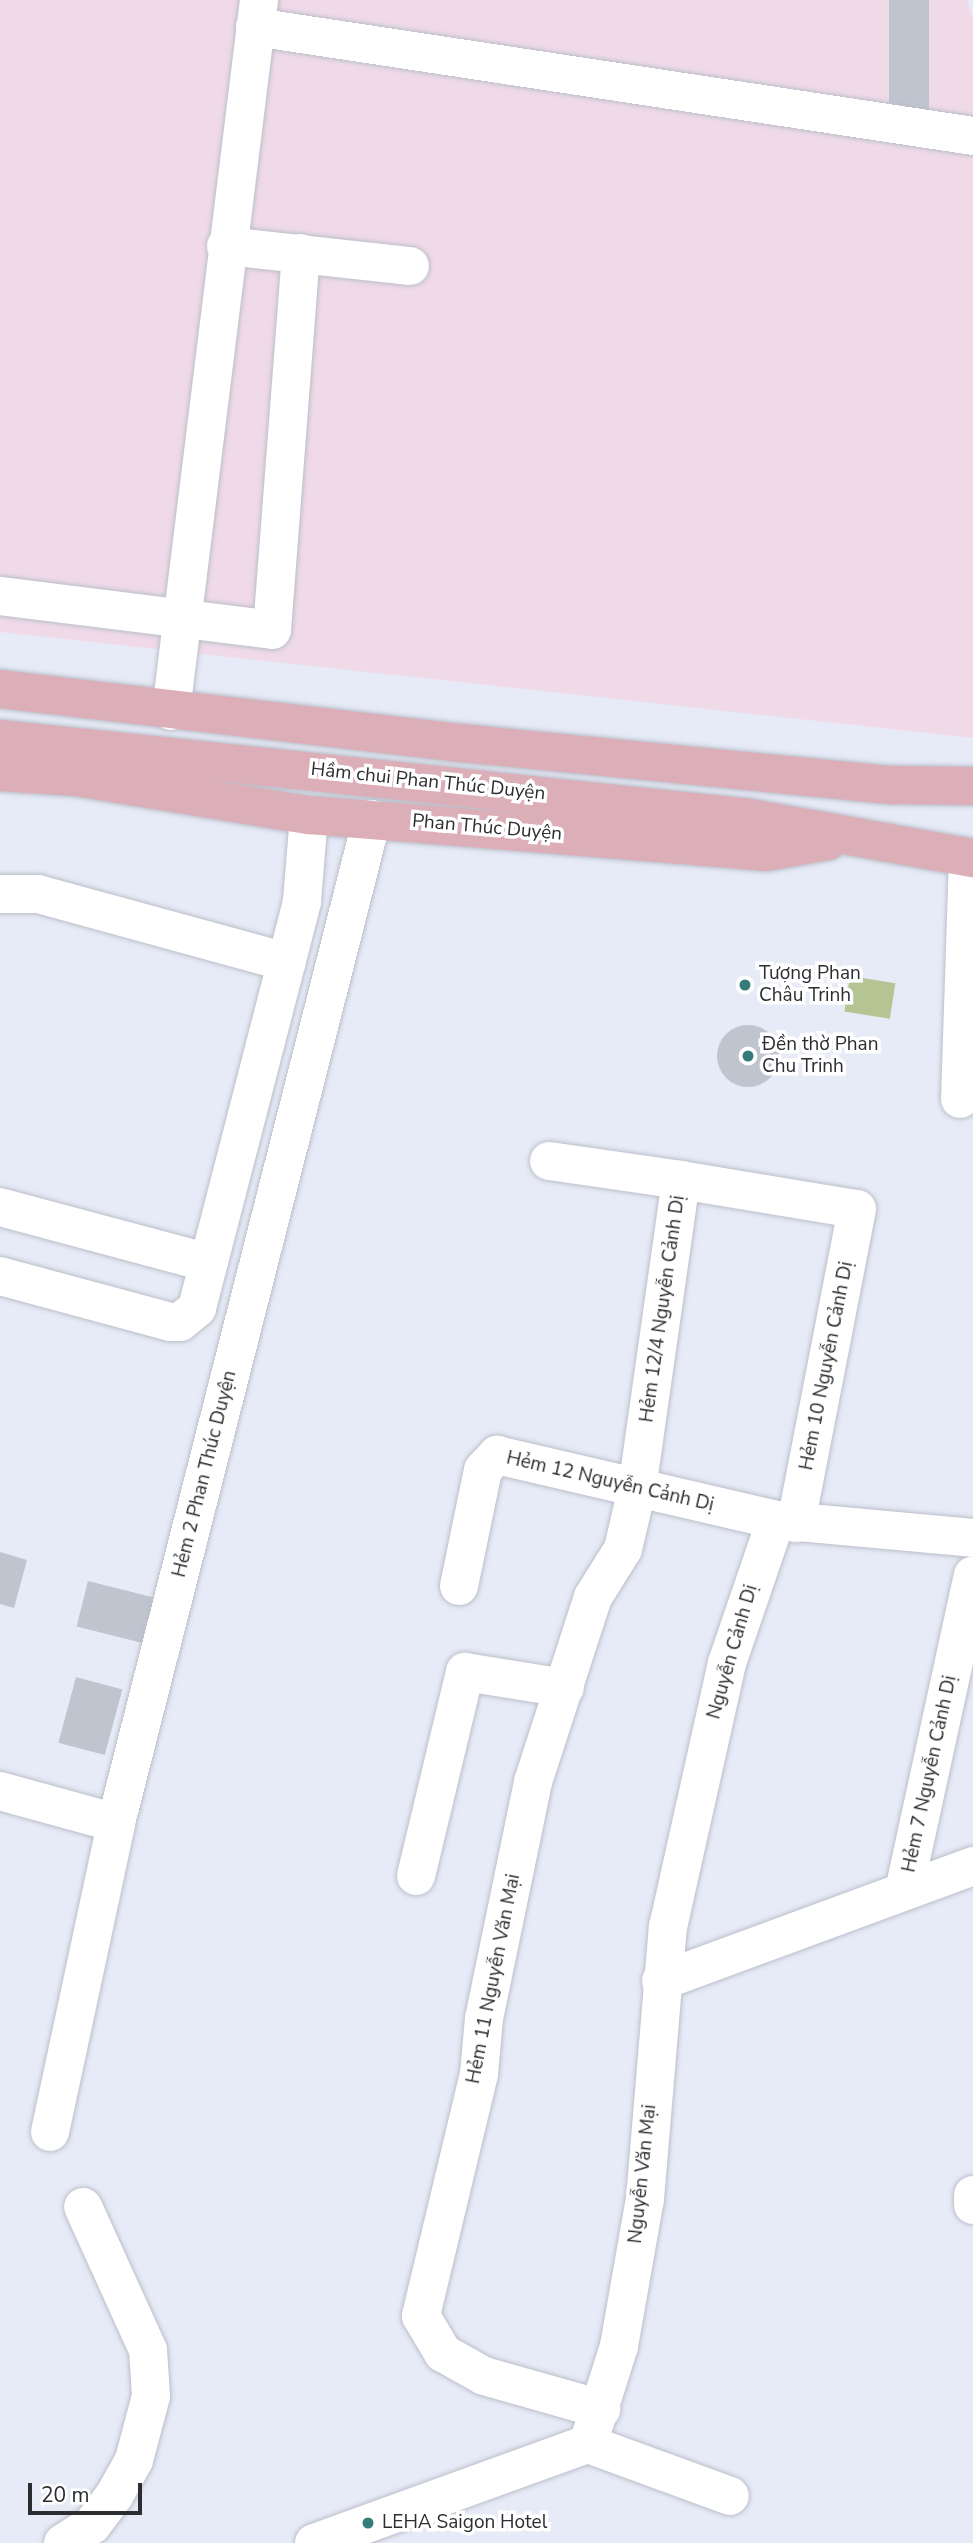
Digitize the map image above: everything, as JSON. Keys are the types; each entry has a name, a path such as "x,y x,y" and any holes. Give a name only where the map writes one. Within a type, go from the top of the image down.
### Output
{"main road":[{"path":"0,689 171,711 893,785 973,786"},
{"name":"Hầm chui Phan Thúc Duyện","path":"0,739 540,793 854,837"},
{"name":"Phan Thúc Duyện","path":"0,772 76,777 309,815 766,852 854,837 971,858"}],"street":[{"path":"171,711 186,618 226,246 257,13 973,136"},
{"path":"226,246 410,266"},
{"path":"0,596 272,630 301,253"},
{"path":"0,1276 180,1322 197,1308 302,901 309,815"},
{"name":"Hẻm 2 Phan Thúc Duyện","path":"50,2133 116,1823 372,818"},
{"path":"960,1100 971,858"},
{"path":"0,894 38,894 287,962"},
{"name":"Hẻm 12/4 Nguyễn Cảnh Dị","path":"548,1161 681,1180 637,1489"},
{"name":"Hẻm 10 Nguyễn Cảnh Dị","path":"681,1180 857,1209 786,1521"},
{"path":"0,1207 209,1263"},
{"name":"Hẻm 12 Nguyễn Cảnh Dị","path":"459,1586 483,1470 497,1455 786,1521"},
{"name":"Hẻm 11 Nguyễn Văn Mại","path":"637,1489 623,1549 593,1597 533,1782 484,2018 479,2074 421,2316 443,2353 484,2376 594,2426 730,2496"},
{"path":"786,1521 973,1538"},
{"name":"Nguyễn Cảnh Dị","path":"661,1981 713,1720 786,1521"},
{"name":"Hẻm 7 Nguyễn Cảnh Dị","path":"904,1891 973,1575"},
{"path":"416,1876 466,1672 565,1688"},
{"path":"0,1791 116,1823"},
{"path":"661,1981 973,1866"},
{"name":"Nguyễn Văn Mại","path":"594,2426 645,2199 661,1981"},
{"path":"973,2195 973,2205"},
{"path":"63,2543 92,2525 114,2496 134,2460 151,2396 148,2350 83,2207"},
{"path":"314,2543 594,2426"}],"shaded area":[{"path":"0,0 967,0 973,19 973,738 0,632"}],"green space":[{"path":"850,976 895,983 890,1019 844,1012"}],"building":[{"path":"889,0 929,0 929,121 889,121"},
{"name":"Đền thờ Phan Chu Trinh","path":"742,1025 754,1025 770,1034 777,1044 777,1068 770,1078 754,1087 742,1087 731,1082 722,1073 717,1062 717,1050 722,1039 731,1030"},
{"path":"0,1552 27,1560 14,1608 0,1604"},
{"path":"88,1581 155,1598 144,1643 77,1627"},
{"path":"76,1677 122,1689 105,1755 58,1743"}],"place":[{"name":"Tượng Phan Châu Trinh","path":"745,985"},
{"name":"Đền thờ Phan Chu Trinh","path":"748,1056"},
{"name":"LEHA Saigon Hotel","path":"368,2523"}]}
